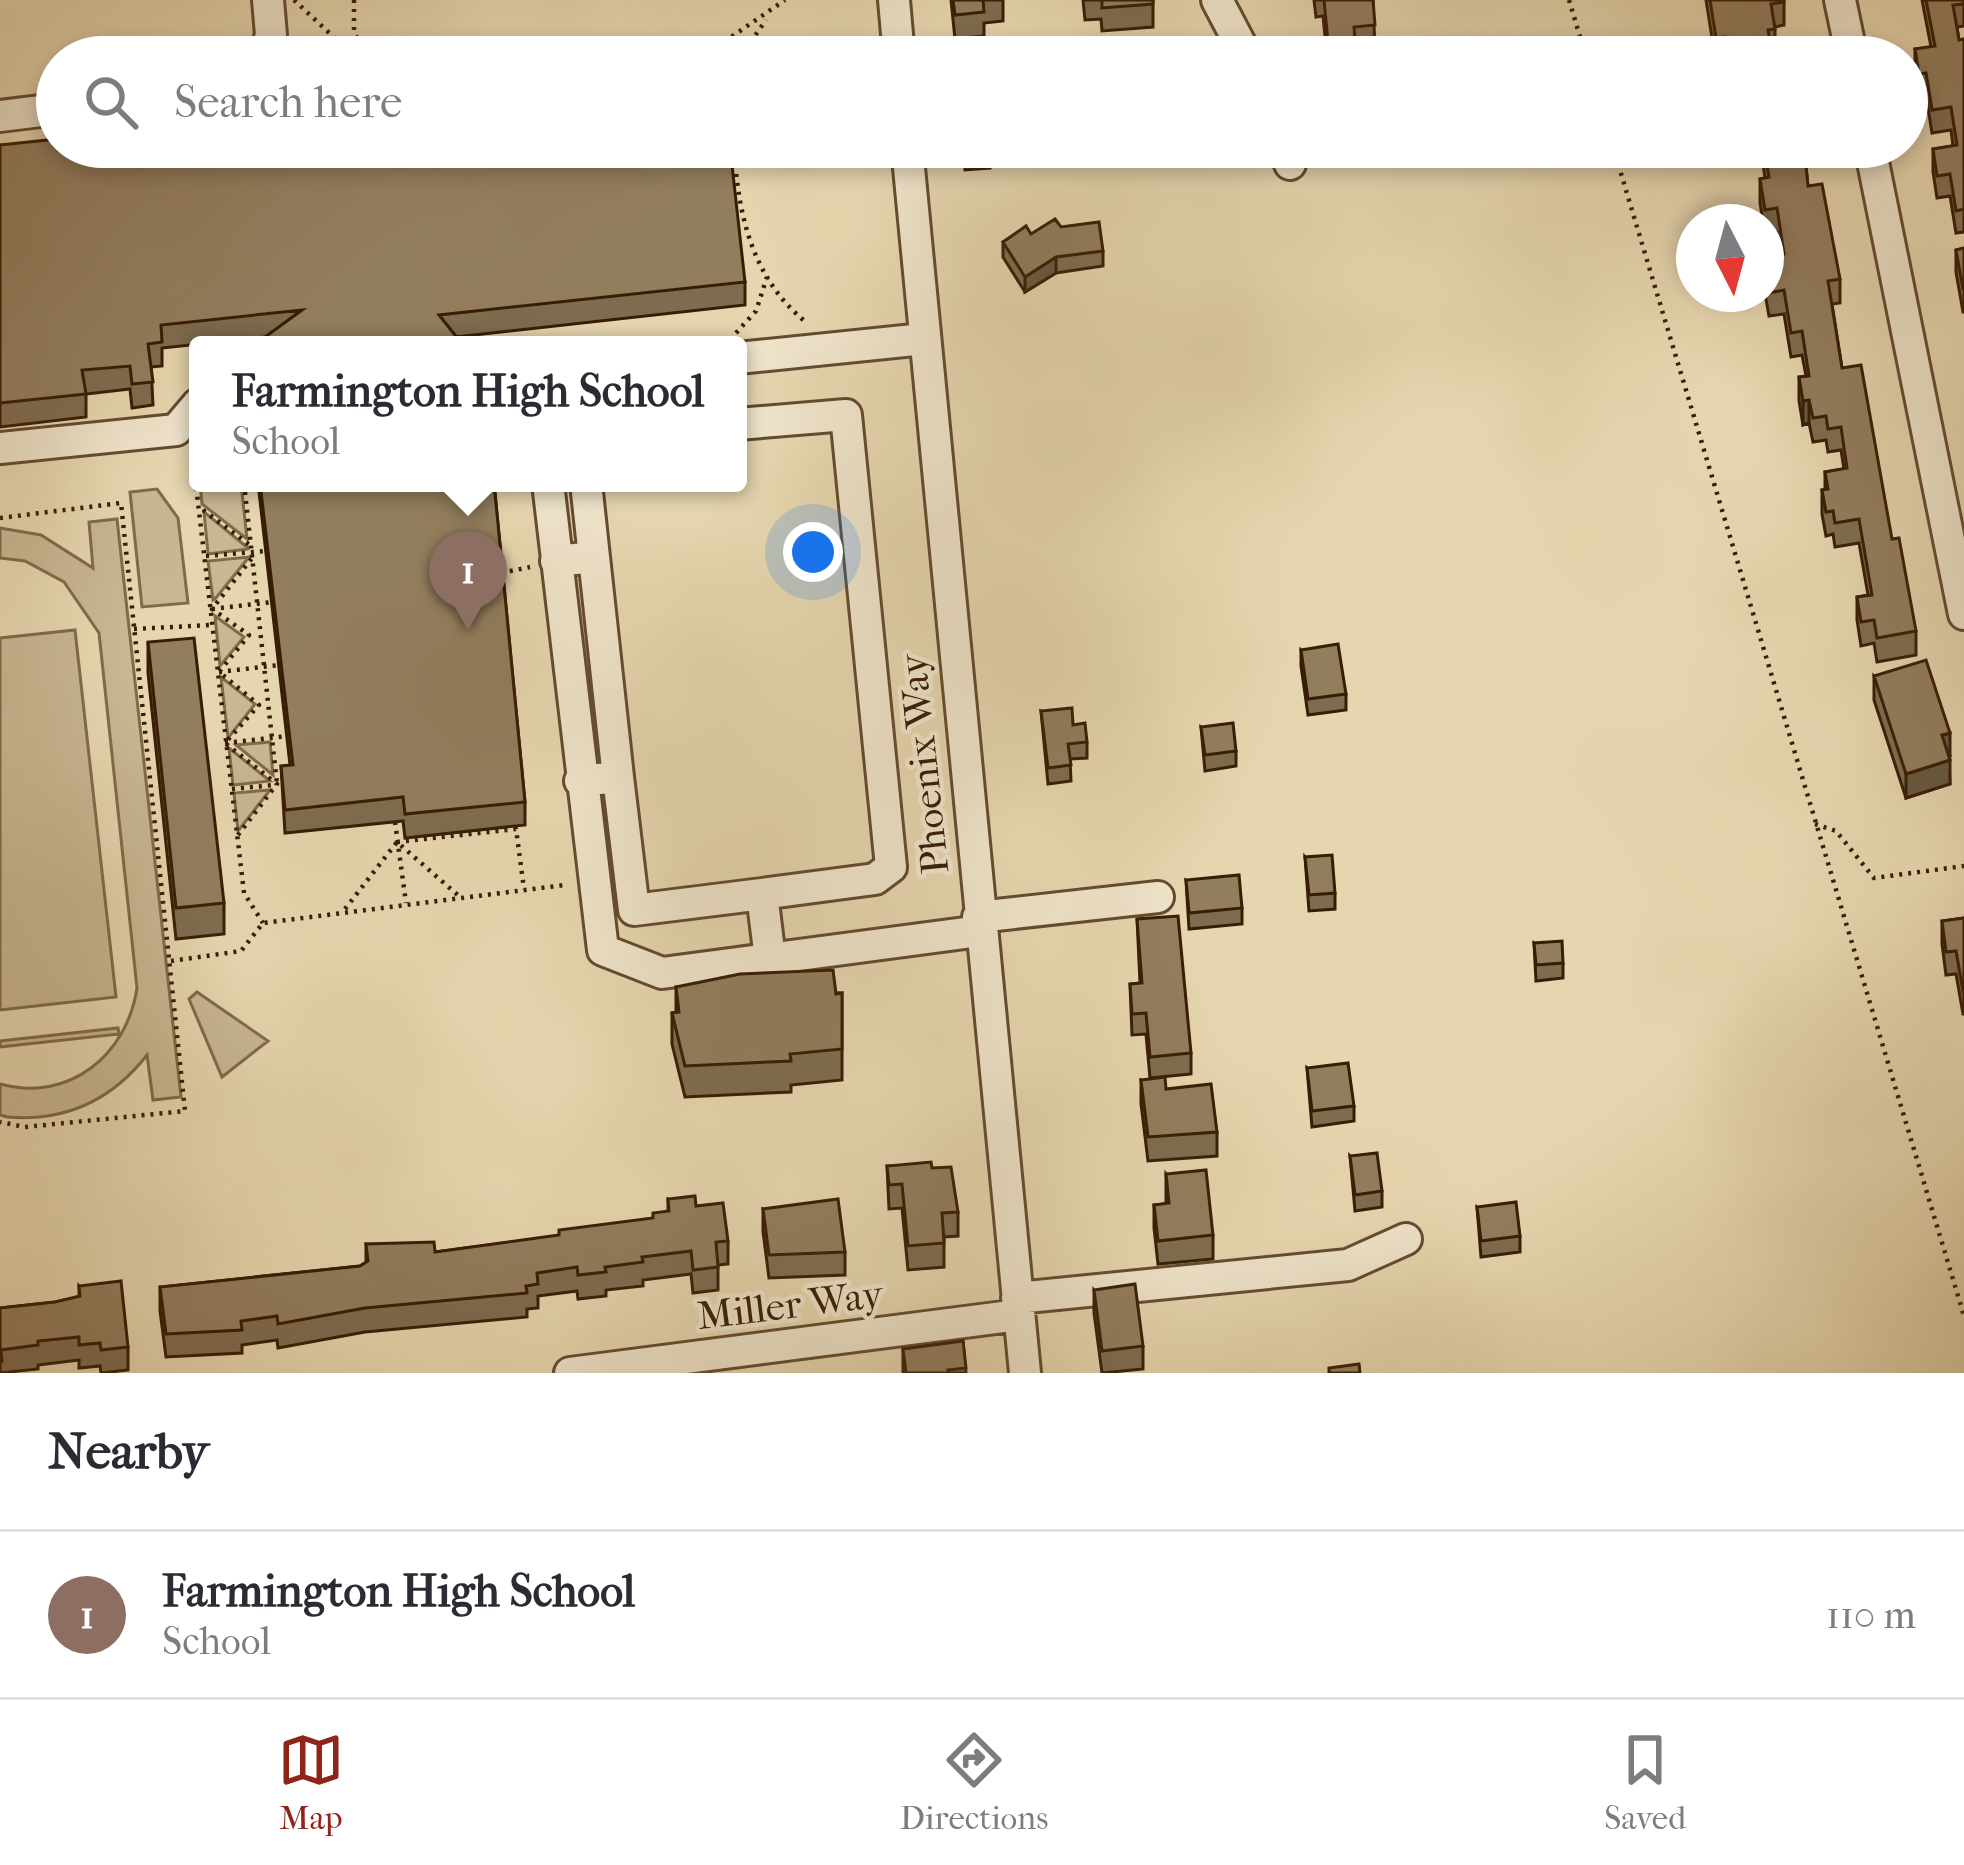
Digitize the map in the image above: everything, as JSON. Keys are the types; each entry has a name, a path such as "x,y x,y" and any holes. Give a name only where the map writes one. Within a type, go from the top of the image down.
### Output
{"street":[{"path":"268,0 272,36"},
{"path":"894,0 897,36"},
{"path":"1217,0 1236,36"},
{"path":"1840,0 1848,36"},
{"path":"0,116 36,112"},
{"name":"Phoenix Way","path":"909,168 1025,1373"},
{"path":"1874,168 1964,614"},
{"path":"747,357 924,339"},
{"path":"0,448 176,430 189,415"},
{"path":"587,492 634,910 875,879 891,867 846,415 747,423"},
{"path":"547,492 543,564 603,950 662,974 1158,897"},
{"path":"543,564 594,557"},
{"path":"580,781 618,777"},
{"path":"762,894 770,959"},
{"name":"Miller Way","path":"570,1373 1018,1306 1348,1265 1406,1239"}],"path":[{"path":"294,0 333,36"},
{"path":"354,0 356,36"},
{"path":"755,36 785,0"},
{"path":"1569,0 1580,36"},
{"path":"737,36 770,16"},
{"path":"737,168 745,236 767,277 805,323 819,327"},
{"path":"1619,168 1964,1316"},
{"path":"730,336 756,311 767,277"},
{"path":"199,492 244,893 263,923"},
{"path":"238,835 277,784 245,492"},
{"path":"0,518 121,503 185,1111 25,1127 0,1122"},
{"path":"202,508 252,552"},
{"path":"206,556 268,551"},
{"path":"212,609 252,552"},
{"path":"501,573 543,564"},
{"path":"212,609 275,601"},
{"path":"212,609 249,635 260,634"},
{"path":"134,629 211,625"},
{"path":"219,672 249,635"},
{"path":"219,672 280,665"},
{"path":"219,672 259,705"},
{"path":"225,743 259,705 268,704"},
{"path":"225,743 288,736"},
{"path":"225,743 277,784"},
{"path":"232,789 292,783"},
{"path":"395,822 406,903"},
{"path":"1815,824 1836,831 1874,878 1964,866"},
{"path":"345,909 397,842 516,829 524,890"},
{"path":"397,842 460,897"},
{"path":"171,962 241,951 263,923 345,909 565,885"}],"shaded area":[{"path":"157,489 178,518 188,603 142,607 130,492"},
{"path":"201,492 242,492 247,539 202,504"},
{"path":"204,512 248,548 248,549 208,554"},
{"path":"117,519 181,1097 153,1100 147,1055 118,1085 85,1105 48,1116 7,1117 0,1115 0,1084 49,1086 91,1068 121,1034 137,988 99,633 64,582 25,561 0,558 0,528 41,535 93,568 89,522"},
{"path":"249,557 215,599 213,600 208,561"},
{"path":"215,616 244,637 220,666"},
{"path":"75,630 116,997 0,1010 0,638"},
{"path":"221,677 255,704 228,738"},
{"path":"270,742 273,775 236,745"},
{"path":"229,748 270,781 233,785"},
{"path":"270,790 238,831 234,793"},
{"path":"197,992 268,1041 222,1077 189,999"},
{"path":"118,1028 119,1034 0,1047 0,1041"}],"building":[{"path":"953,0 983,0 984,12 955,15"},
{"path":"1102,0 1153,0 1153,4 1102,8"},
{"path":"1324,0 1373,0 1375,25 1354,27 1355,36 1327,36"},
{"path":"1710,0 1784,0 1771,4 1775,29 1768,30 1769,36 1716,36"},
{"path":"1926,0 1964,0 1964,4 1953,5 1959,40 1964,39 1964,209 1956,211 1950,174 1937,176 1933,149 1957,145 1951,107 1932,110 1928,47 1935,46"},
{"path":"36,141 36,168 732,168 745,282 439,315 456,336 266,336 302,310 161,325 162,342 148,344 153,382 132,384 130,366 82,370 86,394 0,403 0,145"},
{"path":"1768,168 1806,168 1808,186 1822,184 1840,279 1828,281 1842,368 1861,365 1892,539 1899,538 1916,631 1877,638 1874,620 1861,622 1857,597 1872,595 1859,519 1835,523 1833,511 1826,512 1822,490 1828,489 1825,472 1847,468 1841,427 1828,429 1826,416 1813,418 1809,400 1803,401 1799,377 1809,376 1802,331 1791,333 1784,290 1784,204 1764,204 1760,179 1769,177"},
{"path":"1055,219 1061,227 1099,222 1103,251 1056,257 1025,277 1003,242 1026,226 1031,234"},
{"path":"1964,248 1964,289 1963,289 1956,250"},
{"path":"261,492 495,492 525,802 405,814 403,797 285,810 281,766 293,765"},
{"path":"194,638 224,903 176,908 148,642"},
{"path":"1338,644 1346,694 1308,699 1301,650"},
{"path":"1926,660 1950,733 1942,735 1950,760 1906,774 1874,676"},
{"path":"1072,708 1073,725 1085,723 1087,742 1068,744 1071,765 1048,768 1041,711"},
{"path":"1233,723 1236,751 1205,755 1201,727"},
{"path":"1332,855 1335,893 1309,895 1305,857"},
{"path":"1239,875 1242,908 1189,913 1186,880"},
{"path":"1178,916 1191,1053 1150,1057 1146,1013 1132,1014 1130,984 1142,983 1137,919"},
{"path":"1964,918 1963,991 1956,951 1946,952 1942,921"},
{"path":"1562,941 1563,963 1536,965 1534,943"},
{"path":"833,970 836,994 842,993 842,1049 790,1054 791,1061 685,1066 672,1013 679,1012 676,987 740,974"},
{"path":"1348,1063 1354,1106 1312,1111 1307,1068"},
{"path":"1165,1077 1166,1089 1211,1084 1217,1132 1148,1137 1141,1080"},
{"path":"1377,1153 1382,1191 1355,1195 1350,1156"},
{"path":"931,1162 932,1168 951,1167 958,1212 942,1213 944,1243 908,1246 902,1184 889,1185 887,1166"},
{"path":"1206,1170 1213,1235 1158,1241 1154,1205 1169,1203 1166,1174"},
{"path":"695,1196 696,1206 723,1203 728,1241 716,1242 718,1267 693,1270 691,1251 642,1257 643,1262 605,1267 606,1272 578,1275 577,1267 537,1273 538,1284 526,1286 527,1293 365,1308 278,1324 277,1316 241,1321 242,1330 166,1334 160,1287 360,1266 368,1261 366,1244 434,1242 435,1252 559,1235 559,1230 653,1218 653,1213 669,1211 668,1199"},
{"path":"838,1199 845,1252 769,1255 763,1209"},
{"path":"1516,1202 1520,1236 1481,1241 1477,1207"},
{"path":"121,1281 128,1347 101,1350 100,1343 79,1345 79,1337 38,1341 38,1345 1,1350 0,1361 0,1308 55,1302 80,1296 79,1286"},
{"path":"1135,1284 1143,1346 1102,1351 1094,1290"},
{"path":"963,1341 966,1368 906,1373 903,1349"},
{"path":"1359,1364 1360,1373 1329,1373 1329,1368"}],"place":[{"name":"Farmington High School","path":"468,630"}]}
